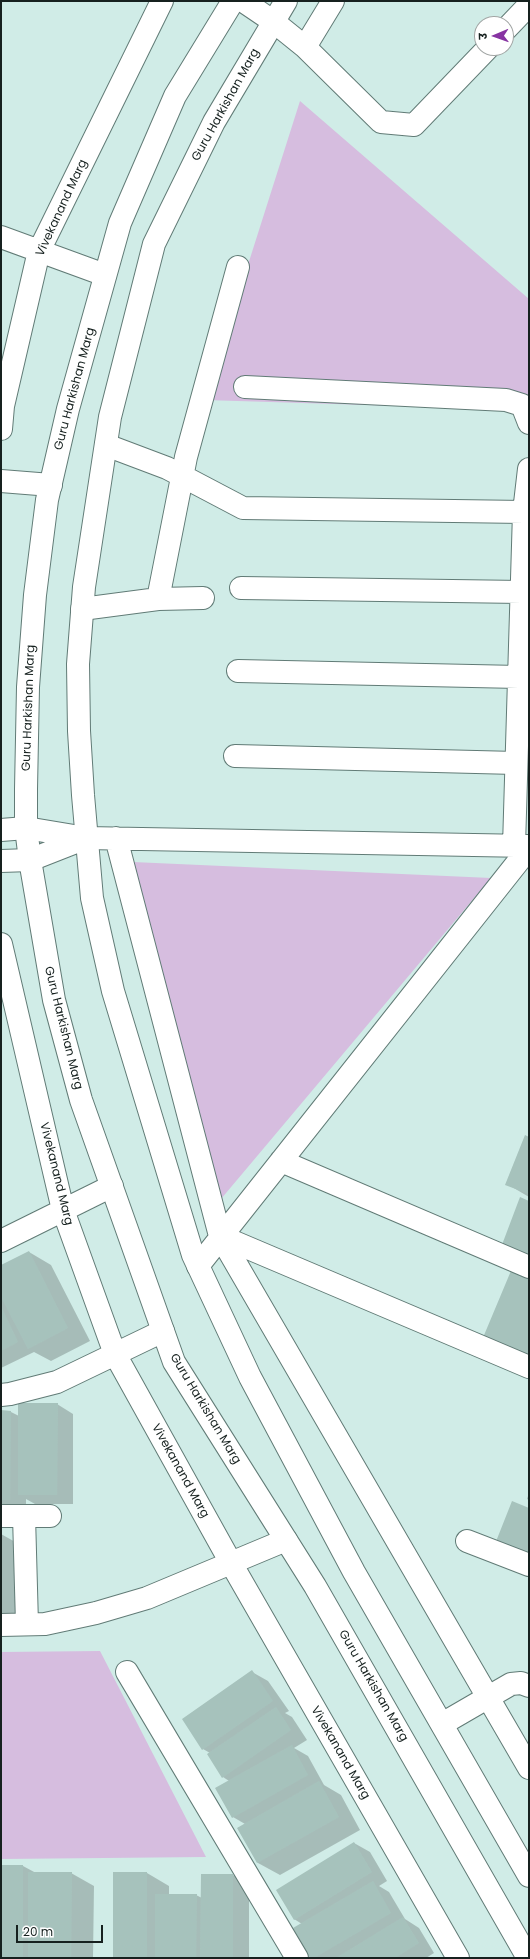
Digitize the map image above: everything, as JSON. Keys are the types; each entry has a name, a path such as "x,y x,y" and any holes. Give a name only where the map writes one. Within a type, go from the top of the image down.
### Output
{"street":[{"name":"Vivekanand Marg","path":"1,429 3,406 39,251 162,1"},
{"name":"Guru Harkishan Marg","path":"233,1 175,96 120,223 68,409 47,500 34,610 28,687 26,828 30,860 54,1000 81,1100 174,1362 319,1593 528,1958"},
{"path":"243,1 274,22 305,46 381,122 414,125 480,56"},
{"name":"Guru Harkishan Marg","path":"286,1 214,122 154,244 110,417 84,587 78,679 79,732 86,838 92,898 113,991 188,1240 198,1266 250,1377 354,1572 529,1876"},
{"path":"305,46 334,1"},
{"path":"514,21 529,6"},
{"path":"1,237 105,275"},
{"path":"158,599 183,476 238,267"},
{"path":"245,387 506,400 522,405 529,423"},
{"path":"106,445 167,468 242,508 524,512"},
{"path":"198,1266 524,846 516,763 524,512 529,469"},
{"path":"1,481 51,485"},
{"path":"240,588 522,592"},
{"path":"82,609 158,599 203,598"},
{"path":"238,671 519,677"},
{"path":"235,756 516,763"},
{"path":"1,830 26,828 86,838 524,846"},
{"path":"1,861 30,860 86,838"},
{"path":"116,838 220,1236 529,1768"},
{"name":"Vivekanand Marg","path":"1,944 63,1210 115,1354 231,1563 458,1958"},
{"path":"281,1161 529,1266"},
{"path":"1,1242 112,1186"},
{"path":"220,1236 529,1367"},
{"path":"1,1395 57,1382 163,1331"},
{"path":"1,1516 50,1516"},
{"path":"24,1516 27,1624"},
{"path":"1,1625 45,1624 96,1613 147,1598 286,1540"},
{"path":"467,1541 529,1566"},
{"path":"127,1672 297,1958"},
{"path":"442,1724 511,1684 529,1686"}],"shaded area":[{"path":"300,101 529,299 529,410 205,400"},
{"path":"133,862 491,878 221,1199"},
{"path":"100,1651 206,1857 1,1859 1,1652"}],"building":[{"path":"525,1135 529,1137 529,1194 505,1185"},
{"path":"520,1197 529,1201 529,1261 500,1250"},
{"path":"29,1251 68,1328 28,1349 1,1297 1,1265"},
{"path":"513,1266 529,1273 529,1360 482,1340"},
{"path":"1,1306 18,1342 1,1351"},
{"path":"18,1403 58,1403 57,1495 18,1495"},
{"path":"1,1410 11,1411 10,1500 1,1500"},
{"path":"512,1501 529,1508 529,1558 495,1544"},
{"path":"252,1670 273,1701 202,1750 182,1719"},
{"path":"276,1707 291,1730 222,1778 207,1754"},
{"path":"292,1745 308,1775 232,1818 215,1788"},
{"path":"319,1781 339,1817 257,1863 237,1828"},
{"path":"354,1842 372,1872 294,1920 276,1890"},
{"path":"1,1865 23,1865 23,1958 1,1958"},
{"path":"28,1872 72,1872 71,1958 28,1958"},
{"path":"113,1872 147,1872 147,1958 113,1958"},
{"path":"201,1874 233,1874 233,1958 200,1958"},
{"path":"373,1881 391,1913 314,1958 310,1958 293,1928"},
{"path":"155,1894 197,1894 196,1958 155,1958"},
{"path":"403,1917 419,1943 395,1958 336,1958"}]}
